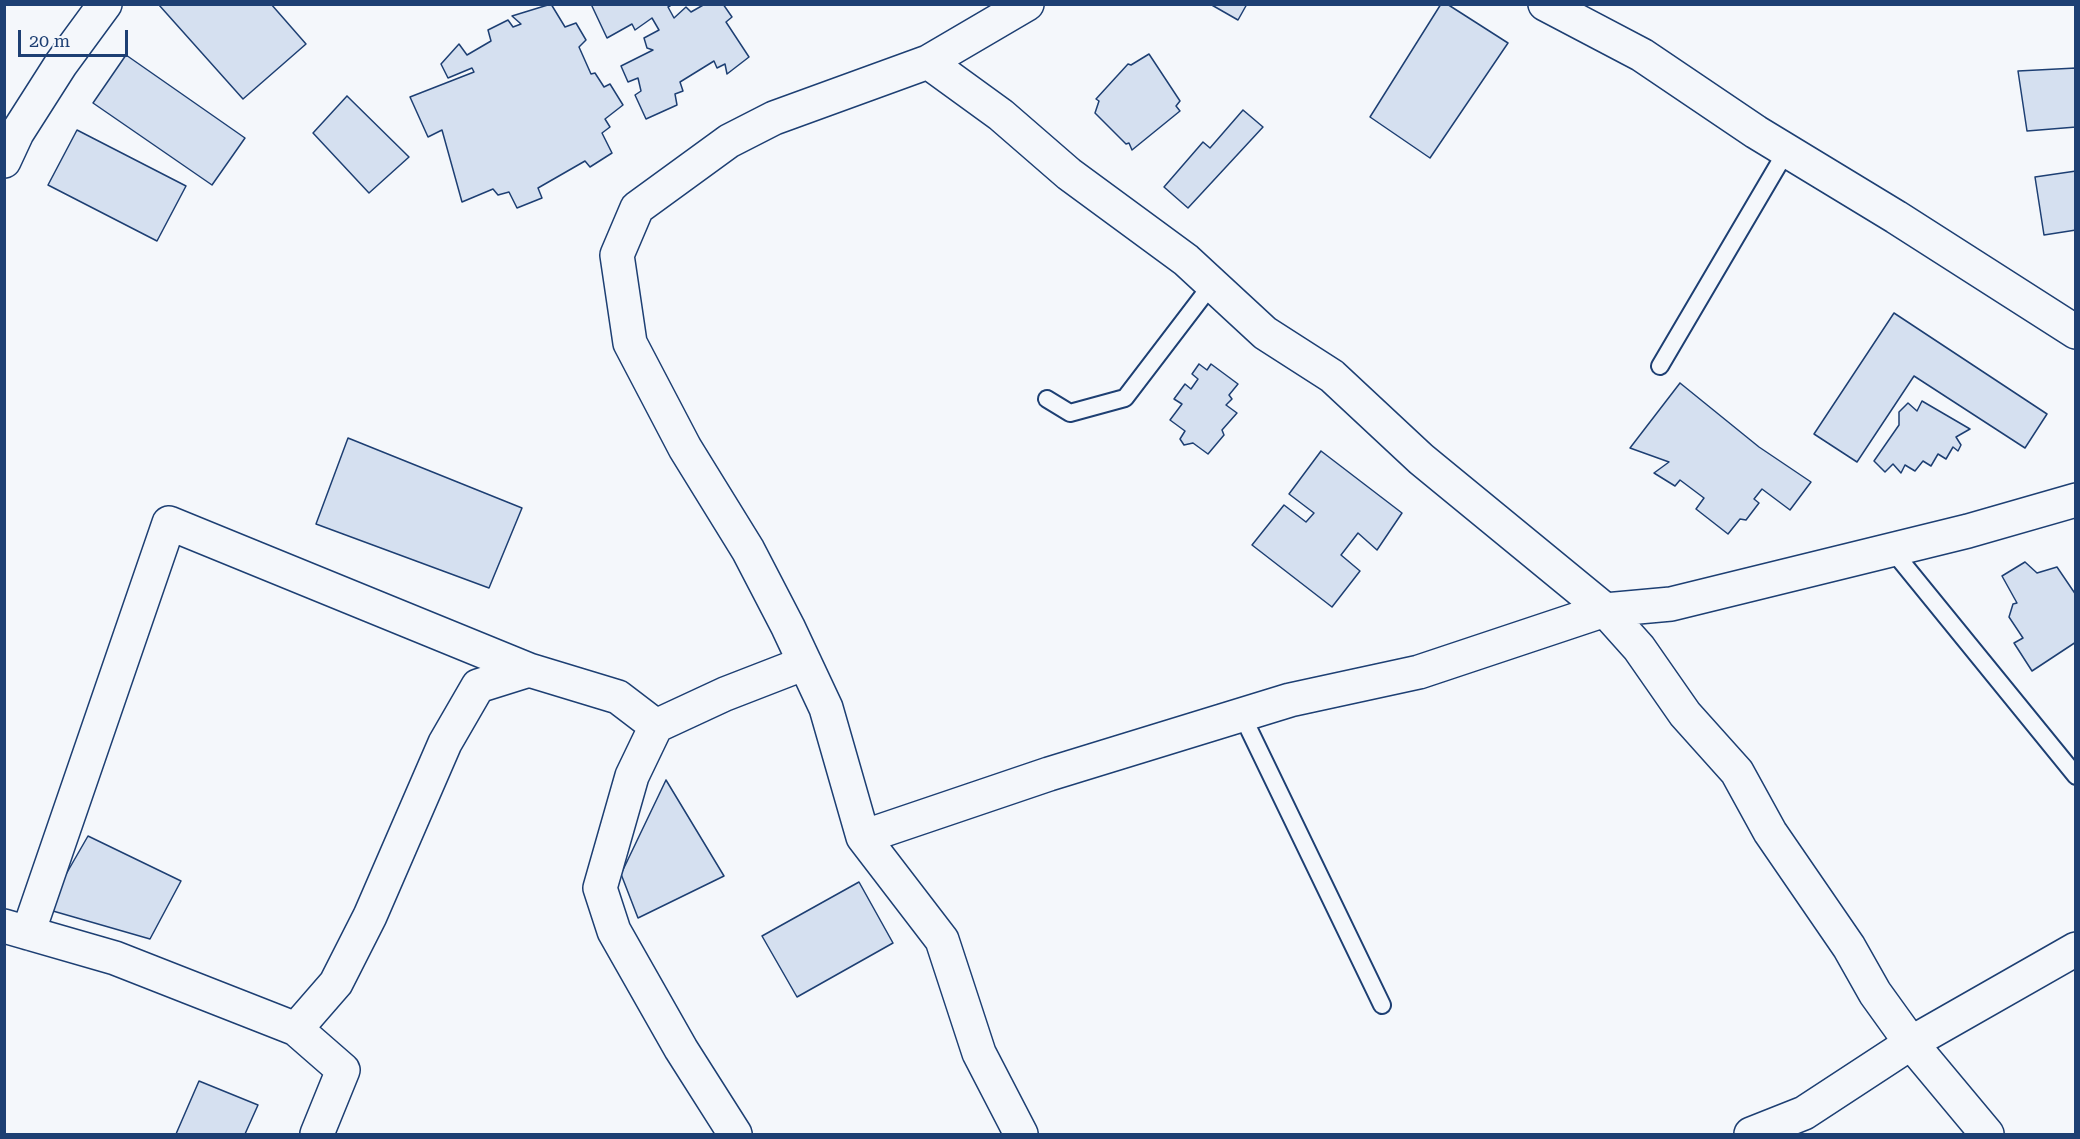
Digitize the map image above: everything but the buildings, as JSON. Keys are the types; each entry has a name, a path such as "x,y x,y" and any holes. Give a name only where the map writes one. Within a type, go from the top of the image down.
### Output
{"street":[{"path":"61,64 92,4"},
{"path":"9,142 61,64 105,4"},
{"path":"1021,1134 979,1053 942,940 863,837 826,708 805,663 748,550 685,448 630,342 617,255 637,208 729,141 774,118 928,62 1027,4"},
{"path":"1545,4 1642,55 1787,150 2076,332"},
{"path":"928,62 1001,115 1069,174 1186,260 1265,333 1332,376 1421,459 1605,610 1639,648 1685,714 1737,772 1770,832 1850,946 1875,993 1911,1043 1987,1134"},
{"path":"863,837 1049,774 1290,700 1419,672 1605,610 1671,604 1892,550 2076,500"},
{"path":"317,1134 343,1070 296,1029 115,958 16,930 169,523 529,670 618,697 656,726"},
{"path":"735,1134 681,1049 614,931 600,888 632,776 656,726 725,694 805,663"},
{"path":"296,1029 336,983 370,916 444,743 478,686 529,670"},
{"path":"1751,1134 1803,1113 1911,1043 2076,950"}],"lane":[{"path":"1660,366 1787,150"},
{"path":"1047,399 1070,412 1125,398 1212,284"},
{"path":"1892,550 2076,776"},
{"path":"1242,715 1382,1005"}]}
